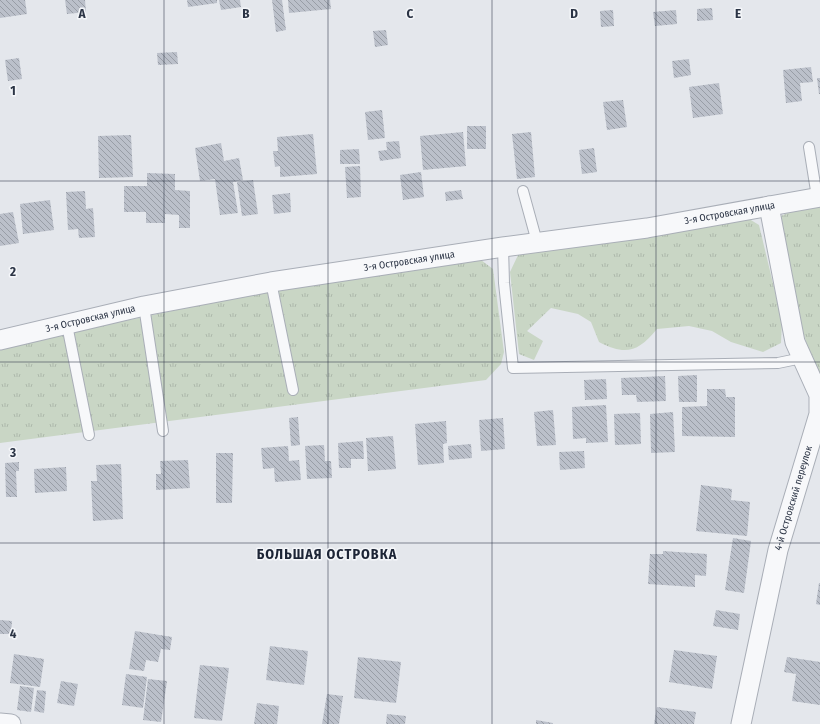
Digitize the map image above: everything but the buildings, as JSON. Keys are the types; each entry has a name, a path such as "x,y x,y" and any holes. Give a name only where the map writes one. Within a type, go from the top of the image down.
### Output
{"street":[{"name":"3-я Островская улица","path":"0,340 144,306 271,282 537,242 647,228 818,197"},
{"name":"4-й Островский переулок","path":"741,724 778,550 819,414 820,406 819,395 810,372 795,342 769,206"},
{"path":"0,723 11,724"}],"lane":[{"path":"809,147 818,197"},
{"path":"523,191 537,242"},
{"path":"503,247 504,284 513,368 778,363 802,358"},
{"path":"271,282 293,390"},
{"path":"144,306 163,431"},
{"path":"67,325 89,435"}],"green space":[{"path":"820,205 820,375 814,366 800,323 779,230 781,216 801,207"},
{"path":"746,217 759,225 782,321 781,343 763,352 731,342 712,331 689,326 657,329 644,343 637,347 624,350 617,349 599,342 591,322 578,314 551,308 527,331 543,341 534,360 519,354 510,272 519,253"},
{"path":"481,260 493,269 504,352 501,364 486,380 0,443 0,347 243,296"}],"district":[{"name":"БОЛЬШАЯ ОСТРОВКА","path":"327,554"}]}
